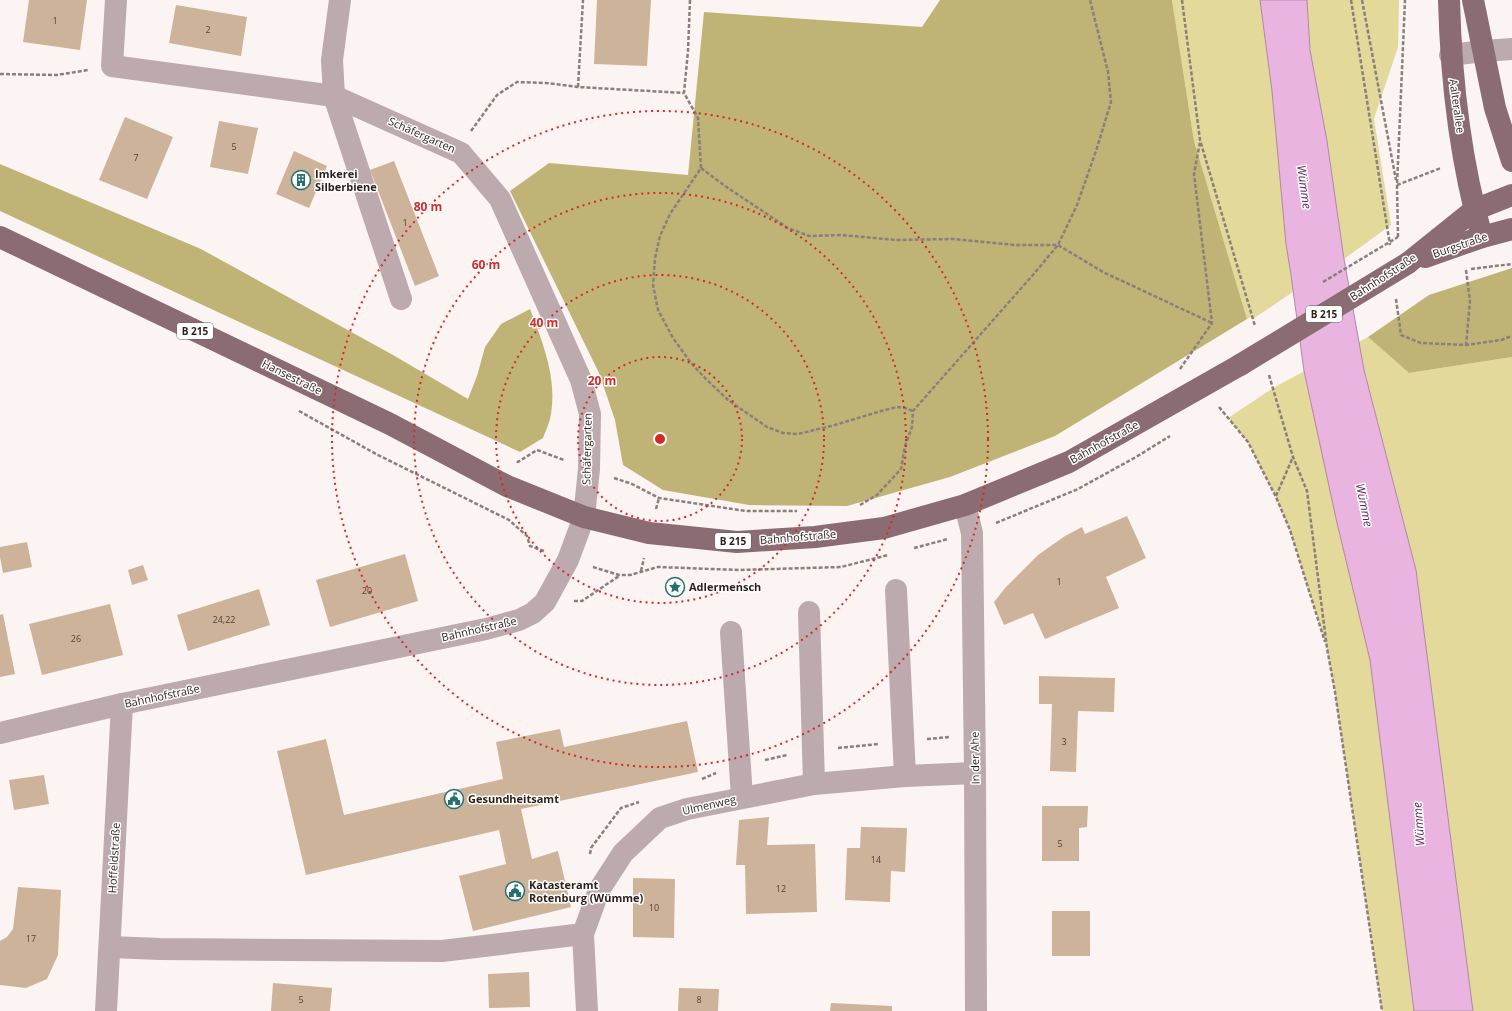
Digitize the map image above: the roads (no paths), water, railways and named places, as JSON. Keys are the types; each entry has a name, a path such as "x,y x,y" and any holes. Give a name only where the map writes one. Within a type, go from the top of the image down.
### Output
{"main road":[{"name":"Aalterallee","path":"1449,0 1450,55 1465,162 1474,210 1482,236"},
{"path":"1473,0 1495,108 1512,161"},
{"name":"Bahnhofstraße","path":"584,516 649,533 738,542 815,537 884,528 965,505 1068,462 1240,365 1408,263 1474,210 1512,196"},
{"name":"Burgstraße","path":"1408,263 1482,236 1512,229"},
{"name":"Hansestraße","path":"0,238 390,424 507,486 584,516"}],"street":[{"name":"Schäfergarten","path":"116,0 112,66 334,96 461,153 500,199 581,380 590,414 589,469 584,516"},
{"path":"340,0 332,60 334,96 401,299"},
{"path":"1450,55 1484,51 1512,50"},
{"name":"In der Ahe","path":"965,505 972,533 976,1011"},
{"name":"Bahnhofstraße","path":"0,733 122,704 486,629 519,620 533,614 545,602 568,560 584,516"},
{"path":"896,590 905,776"},
{"path":"809,612 814,784"},
{"path":"731,632 742,797"},
{"name":"Hoffeldstraße","path":"106,1011 122,704"},
{"name":"Ulmenweg","path":"586,1011 583,934 598,890 623,853 660,818 687,809 814,784 905,776 975,773"},
{"path":"110,947 160,949 442,950 583,934"}],"water":[{"name":"Wümme","path":"1260,0 1307,0 1310,50 1327,141 1344,259 1364,370 1416,570 1473,1011 1414,1011 1370,660 1337,523 1304,371 1286,244 1272,91"}],"place":[{"name":"Imkerei Silberbiene","path":"301,180"},
{"name":"Adlermensch","path":"675,587"},
{"name":"Gesundheitsamt","path":"454,799"},
{"name":"Katasteramt Rotenburg (Wümme)","path":"515,891"}]}
